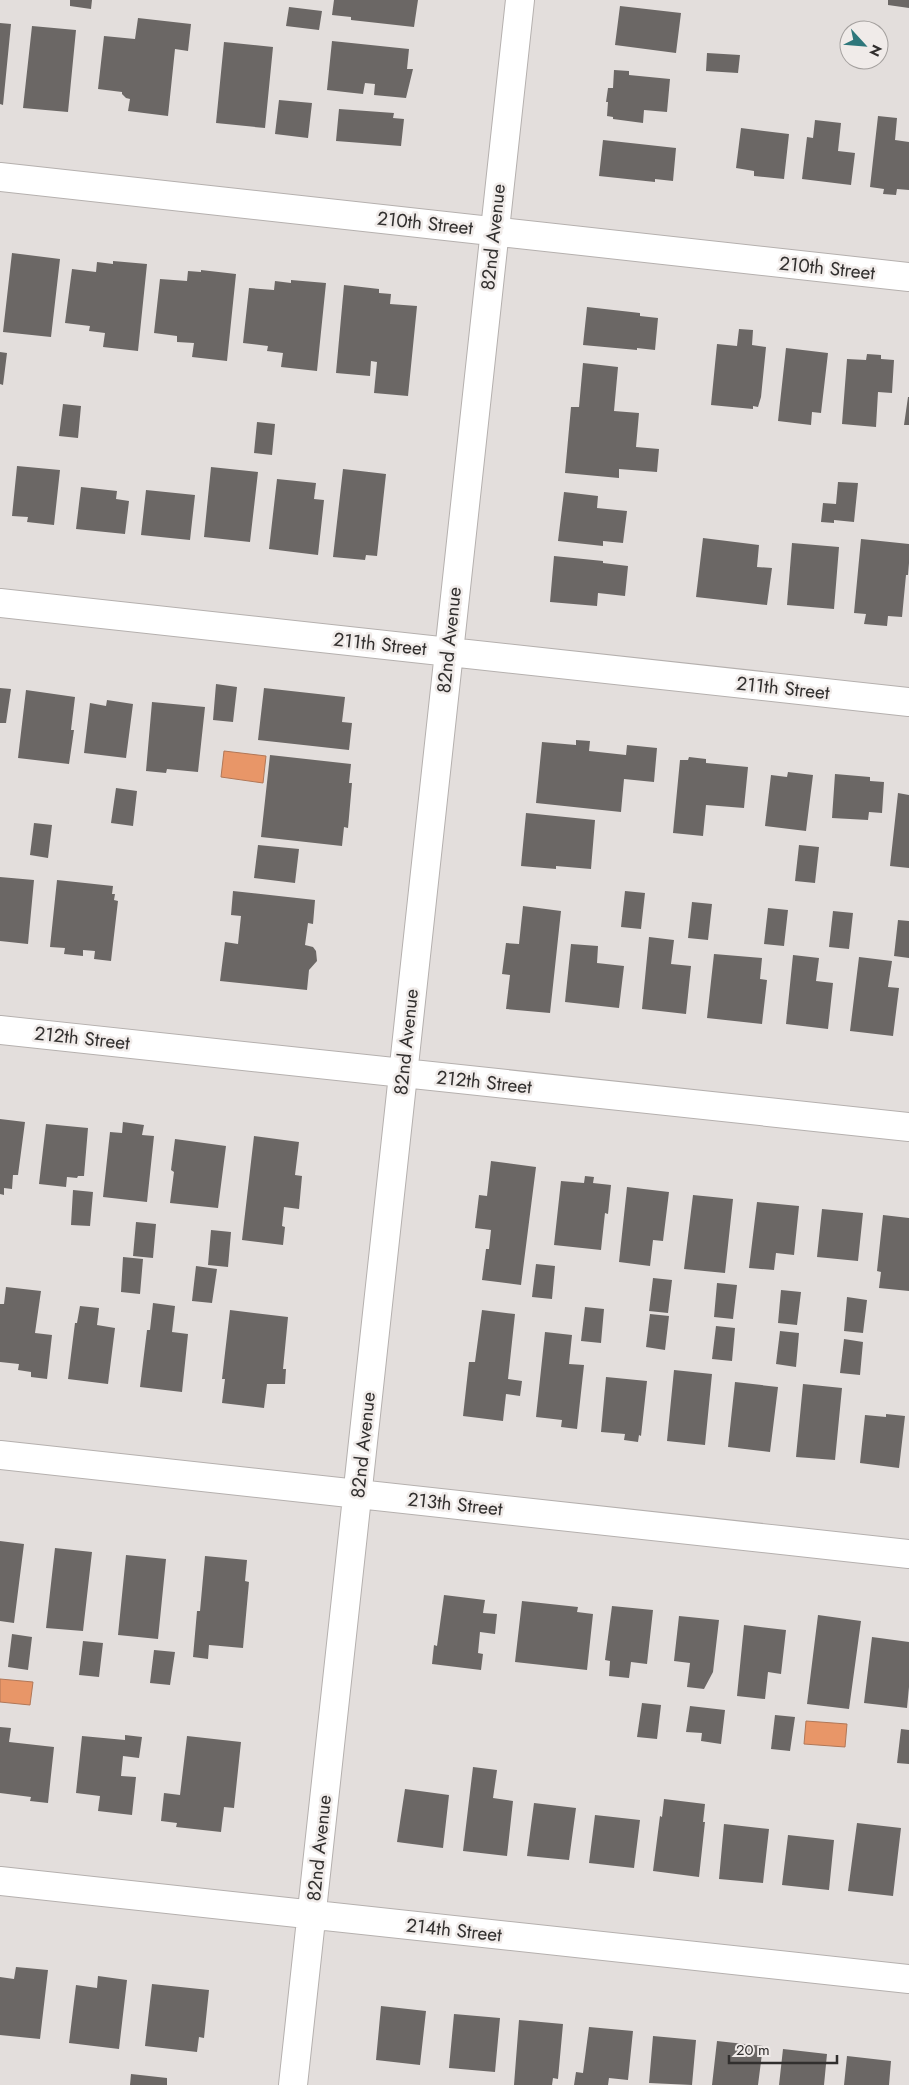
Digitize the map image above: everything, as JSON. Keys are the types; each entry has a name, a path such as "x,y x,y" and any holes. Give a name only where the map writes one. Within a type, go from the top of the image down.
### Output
{"street":[{"name":"82nd Avenue","path":"293,2085 520,0"},
{"name":"210th Street","path":"0,177 909,277"},
{"name":"211th Street","path":"0,603 909,702"},
{"name":"212th Street","path":"0,1030 909,1127"},
{"name":"213th Street","path":"0,1455 909,1554"},
{"name":"214th Street","path":"0,1881 909,1979"}],"shaded area":[{"path":"224,751 266,756 263,783 221,777"},
{"path":"0,1679 33,1682 30,1705 0,1702"},
{"path":"806,1721 847,1724 845,1747 804,1744"}],"building":[{"path":"70,0 92,0 91,9 70,6"},
{"path":"334,0 418,0 414,27 351,20 351,17 332,15"},
{"path":"888,0 909,0 909,8 888,5"},
{"path":"620,6 681,13 676,53 615,45"},
{"path":"289,7 322,11 319,30 286,26"},
{"path":"138,18 191,24 188,51 175,49 168,116 128,111 130,99 126,98 122,92 98,89 104,36 135,39"},
{"path":"0,23 11,24 3,105 0,104"},
{"path":"32,26 76,30 68,112 23,108"},
{"path":"332,41 409,49 407,69 413,69 406,98 374,95 375,84 365,83 363,94 327,90"},
{"path":"224,42 273,47 265,128 216,123"},
{"path":"707,53 740,55 738,73 706,71"},
{"path":"614,70 629,71 629,75 670,79 667,112 644,110 643,123 613,119 613,117 607,116 608,88 613,88"},
{"path":"279,100 312,103 308,138 275,134"},
{"path":"339,109 394,113 393,118 404,119 401,146 336,141"},
{"path":"878,116 897,118 895,140 909,142 909,190 897,189 896,195 883,194 884,189 870,187"},
{"path":"815,120 841,123 838,151 855,153 851,185 802,179 807,137 813,138"},
{"path":"741,128 789,134 784,179 754,176 754,171 736,168"},
{"path":"603,140 676,148 673,181 655,179 655,182 599,176"},
{"path":"12,253 60,259 51,337 3,332"},
{"path":"113,261 147,264 138,351 103,347 105,333 89,331 90,326 65,323 72,269 96,272 97,262 113,264"},
{"path":"201,270 236,274 227,361 192,357 194,343 177,342 177,336 154,333 160,279 187,281 188,271 201,272"},
{"path":"291,280 326,283 317,371 281,367 283,353 267,351 268,346 243,343 249,288 274,290 275,281 291,283"},
{"path":"344,285 379,289 379,293 391,294 390,304 417,306 408,396 374,393 377,362 371,361 370,376 336,373"},
{"path":"587,307 640,313 640,316 658,318 655,350 583,345"},
{"path":"739,329 753,330 752,345 766,347 761,397 758,407 753,406 753,409 711,405 717,344 737,346"},
{"path":"786,348 828,353 821,413 812,412 811,425 778,421"},
{"path":"0,352 7,353 3,385 0,384"},
{"path":"867,354 881,355 881,359 894,360 892,393 878,392 876,427 842,424 847,359 866,360"},
{"path":"583,363 618,367 614,411 639,413 636,447 659,449 657,472 619,469 619,478 565,473 571,407 579,407"},
{"path":"908,397 909,425 904,425"},
{"path":"63,404 81,406 78,438 59,436"},
{"path":"257,422 275,424 272,455 254,453"},
{"path":"17,466 60,470 54,525 27,522 28,517 12,516"},
{"path":"211,467 258,472 250,542 204,537"},
{"path":"343,469 386,474 377,556 366,555 365,560 333,557"},
{"path":"277,479 316,483 314,499 324,500 318,555 269,549"},
{"path":"838,482 858,483 854,522 834,520 834,523 821,522 823,503 836,504"},
{"path":"81,487 117,491 116,499 129,501 125,534 76,529"},
{"path":"146,490 195,495 190,540 141,535"},
{"path":"564,492 598,496 597,508 627,511 623,543 603,541 603,546 558,541"},
{"path":"703,538 759,545 757,567 772,568 767,605 696,597"},
{"path":"861,539 909,544 908,575 906,575 902,617 888,616 887,626 864,624 866,614 854,613"},
{"path":"792,543 839,547 834,609 787,605"},
{"path":"554,556 603,561 603,563 628,566 625,596 598,593 597,606 550,602"},
{"path":"216,684 237,687 233,722 213,720"},
{"path":"0,688 11,689 6,723 0,723"},
{"path":"264,688 345,697 342,722 352,723 349,750 258,740"},
{"path":"26,690 75,697 71,730 74,730 69,764 18,758"},
{"path":"107,700 133,704 126,758 84,753 90,703 106,706"},
{"path":"152,702 205,707 198,772 167,769 166,773 146,771"},
{"path":"576,740 590,741 589,751 626,755 627,745 657,748 654,782 624,779 621,812 536,803 542,742 576,745"},
{"path":"270,755 351,764 349,783 352,783 348,828 344,827 342,846 261,837"},
{"path":"689,757 706,759 706,763 748,767 744,808 706,805 703,836 673,833 680,760 688,760"},
{"path":"788,772 813,775 806,831 765,826 771,775 787,777"},
{"path":"835,774 870,777 870,781 884,782 882,813 869,812 868,820 832,818"},
{"path":"116,788 137,791 133,826 111,823"},
{"path":"898,793 909,795 909,868 890,866"},
{"path":"526,813 595,820 591,869 521,866"},
{"path":"34,823 52,825 48,858 30,855"},
{"path":"258,845 299,849 295,883 254,878"},
{"path":"799,845 819,847 815,883 795,881"},
{"path":"0,877 34,880 28,944 0,941"},
{"path":"57,880 113,886 112,894 115,894 114,900 118,901 111,961 94,959 95,951 83,950 83,956 64,954 65,948 50,947"},
{"path":"233,891 315,900 313,924 308,923 305,945 313,947 316,951 317,961 309,970 307,990 220,981 225,942 238,944 241,916 231,915"},
{"path":"625,891 645,893 641,929 621,927"},
{"path":"692,902 712,904 708,940 688,938"},
{"path":"523,906 561,911 550,1013 506,1009 510,975 502,974 506,943 519,944"},
{"path":"768,908 788,910 784,946 764,944"},
{"path":"833,911 853,913 849,949 829,947"},
{"path":"898,920 909,921 909,958 894,956"},
{"path":"649,937 674,940 671,964 691,966 686,1014 642,1009"},
{"path":"571,944 598,946 597,963 624,966 619,1008 565,1002"},
{"path":"714,954 762,958 760,979 767,980 762,1024 707,1018"},
{"path":"793,955 819,958 816,981 833,983 828,1029 786,1024"},
{"path":"859,957 892,961 888,987 899,988 893,1036 850,1031"},
{"path":"0,1119 25,1122 18,1175 13,1175 12,1189 4,1188 4,1195 0,1194"},
{"path":"123,1122 144,1125 142,1135 154,1136 147,1202 103,1197 110,1132 122,1133"},
{"path":"46,1124 88,1128 84,1176 78,1176 77,1178 67,1177 66,1187 39,1184"},
{"path":"254,1136 299,1142 295,1175 302,1176 299,1209 284,1207 282,1226 285,1227 283,1245 242,1240"},
{"path":"175,1139 226,1146 218,1208 170,1203 174,1172 171,1170"},
{"path":"491,1161 536,1167 521,1285 482,1280 486,1249 489,1249 491,1230 475,1228 479,1195 487,1196"},
{"path":"585,1176 594,1177 593,1183 611,1185 608,1214 605,1213 601,1250 554,1245 561,1181 584,1183"},
{"path":"627,1187 669,1192 663,1241 653,1240 650,1266 619,1262"},
{"path":"73,1190 93,1192 90,1226 71,1225"},
{"path":"693,1195 733,1199 725,1273 684,1269"},
{"path":"757,1202 799,1206 794,1255 776,1253 774,1270 749,1268"},
{"path":"822,1209 863,1213 858,1261 817,1257"},
{"path":"883,1215 909,1218 909,1291 879,1288 881,1272 877,1271"},
{"path":"136,1222 156,1224 153,1258 133,1256"},
{"path":"211,1230 231,1232 228,1267 208,1265"},
{"path":"123,1257 143,1259 140,1294 121,1292"},
{"path":"536,1264 555,1266 552,1299 532,1297"},
{"path":"196,1266 217,1269 212,1303 192,1301"},
{"path":"653,1278 672,1280 668,1313 649,1311"},
{"path":"717,1283 737,1285 733,1319 714,1317"},
{"path":"6,1287 41,1291 35,1333 52,1335 47,1379 31,1377 31,1372 18,1370 19,1364 0,1362 0,1304 4,1304"},
{"path":"781,1290 801,1292 797,1325 778,1323"},
{"path":"847,1297 867,1300 863,1333 844,1331"},
{"path":"153,1303 175,1306 172,1332 188,1334 182,1392 140,1387 147,1330 150,1330"},
{"path":"80,1306 99,1308 97,1325 115,1328 108,1384 68,1379 75,1323 77,1323"},
{"path":"585,1307 604,1309 601,1343 581,1341"},
{"path":"230,1310 288,1317 283,1369 286,1369 285,1384 267,1384 264,1408 222,1403 225,1379 222,1379"},
{"path":"482,1310 515,1314 508,1379 522,1381 520,1396 506,1394 503,1421 463,1416 469,1362 475,1362"},
{"path":"650,1314 669,1316 665,1350 646,1347"},
{"path":"716,1326 735,1328 732,1361 712,1359"},
{"path":"780,1331 799,1333 796,1367 776,1364"},
{"path":"545,1332 572,1335 569,1364 584,1365 577,1429 561,1427 562,1420 536,1417"},
{"path":"844,1339 863,1342 860,1375 840,1373"},
{"path":"674,1370 712,1374 705,1445 667,1441"},
{"path":"606,1377 647,1381 641,1436 639,1435 638,1442 624,1440 625,1434 601,1432"},
{"path":"735,1382 778,1387 770,1452 728,1447"},
{"path":"803,1384 842,1388 835,1460 796,1457"},
{"path":"886,1414 905,1416 899,1468 860,1463 865,1415 886,1417"},
{"path":"0,1541 24,1544 14,1623 0,1621"},
{"path":"55,1548 92,1552 83,1631 46,1628"},
{"path":"126,1555 166,1559 158,1639 118,1635"},
{"path":"205,1556 247,1560 245,1581 249,1582 243,1648 209,1645 208,1659 193,1657 197,1611 200,1611"},
{"path":"444,1595 485,1600 483,1613 497,1614 495,1634 480,1632 478,1653 483,1654 481,1670 432,1664 434,1645 437,1646"},
{"path":"522,1601 578,1607 577,1612 593,1614 587,1670 515,1662"},
{"path":"612,1606 653,1610 647,1664 631,1662 629,1678 609,1676 610,1661 605,1660"},
{"path":"818,1615 861,1621 849,1709 807,1704"},
{"path":"679,1616 719,1620 713,1672 704,1689 687,1687 690,1663 674,1661"},
{"path":"744,1625 786,1630 781,1674 768,1672 765,1699 737,1696"},
{"path":"12,1634 32,1637 28,1670 8,1667"},
{"path":"872,1637 909,1642 907,1708 864,1703"},
{"path":"83,1641 103,1643 99,1677 79,1675"},
{"path":"154,1650 175,1652 170,1685 150,1683"},
{"path":"642,1703 661,1705 657,1739 637,1737"},
{"path":"690,1706 725,1710 721,1744 701,1741 702,1733 686,1732"},
{"path":"775,1715 795,1717 790,1751 771,1749"},
{"path":"0,1727 11,1728 9,1742 54,1747 48,1803 30,1801 31,1797 0,1793"},
{"path":"901,1729 909,1730 909,1764 897,1763"},
{"path":"125,1735 142,1737 139,1758 123,1756 121,1776 136,1777 132,1815 98,1811 100,1796 76,1793 82,1736 125,1740"},
{"path":"187,1736 241,1742 234,1808 224,1807 221,1832 176,1827 177,1823 161,1821 164,1793 180,1795"},
{"path":"473,1767 497,1770 493,1798 513,1801 507,1856 463,1851"},
{"path":"405,1789 449,1795 443,1848 397,1842"},
{"path":"664,1799 705,1804 699,1877 653,1871"},
{"path":"534,1803 576,1808 569,1860 527,1856"},
{"path":"595,1815 640,1820 634,1868 589,1863"},
{"path":"857,1823 901,1828 893,1896 848,1891"},
{"path":"724,1824 769,1829 763,1883 719,1879"},
{"path":"788,1835 834,1840 829,1890 782,1885"},
{"path":"16,1967 48,1970 40,2039 0,2035 0,1977 14,1979"},
{"path":"98,1976 127,1980 119,2049 69,2043 76,1985 97,1988"},
{"path":"152,1984 209,1990 204,2038 199,2037 197,2052 145,2046"},
{"path":"381,2006 426,2011 420,2065 376,2060"},
{"path":"454,2014 500,2018 495,2072 449,2068"},
{"path":"519,2020 563,2024 558,2079 553,2078 552,2085 514,2085"},
{"path":"589,2027 633,2031 628,2080 609,2078 608,2085 574,2085 576,2072 583,2073"},
{"path":"653,2036 696,2040 692,2085 649,2083"},
{"path":"717,2041 763,2046 758,2085 712,2085"},
{"path":"783,2049 827,2054 824,2085 779,2085"},
{"path":"847,2056 891,2061 889,2085 844,2085"},
{"path":"131,2074 167,2078 167,2085 130,2085"}]}
